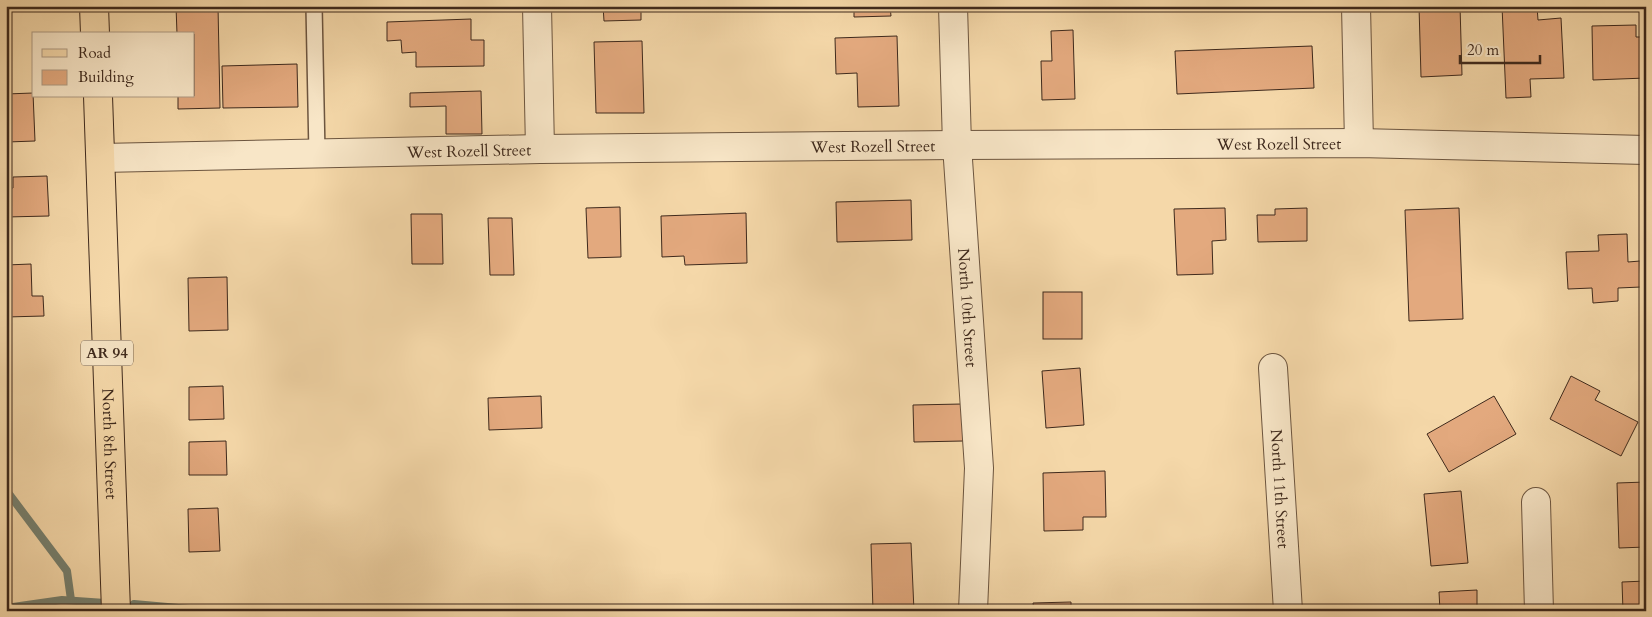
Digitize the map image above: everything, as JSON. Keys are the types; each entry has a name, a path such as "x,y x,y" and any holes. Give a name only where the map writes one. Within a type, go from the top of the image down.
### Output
{"main road":[{"path":"94,6 95,32"},
{"name":"North 8th Street","path":"98,98 116,611"}],"street":[{"path":"537,6 540,149"},
{"name":"North 10th Street","path":"953,6 957,145 980,468 973,611"},
{"path":"1356,6 1359,143"},
{"name":"West Rozell Street","path":"100,158 540,149 957,145 1359,143 1646,150"},
{"name":"North 11th Street","path":"1273,368 1288,611"},
{"path":"1536,502 1539,611"}],"lane":[{"path":"314,6 316,154"}],"building":[{"path":"176,6 218,6 220,108 178,109 178,98 195,98 195,32 177,32"},
{"path":"603,6 641,6 641,20 604,21"},
{"path":"854,6 890,6 891,16 854,17"},
{"path":"1271,6 1313,6 1313,8 1271,10"},
{"path":"1419,6 1460,6 1462,75 1421,77"},
{"path":"1502,6 1537,6 1538,20 1561,18 1564,78 1530,79 1531,97 1506,98"},
{"path":"471,19 471,40 484,40 484,66 416,67 416,52 402,53 401,40 387,41 387,22"},
{"path":"1636,25 1636,37 1646,37 1646,78 1593,80 1592,26"},
{"path":"1073,30 1075,99 1042,100 1041,61 1052,61 1051,31"},
{"path":"897,36 899,106 858,107 857,73 836,74 835,38"},
{"path":"642,41 644,113 596,113 594,42"},
{"path":"1312,46 1314,88 1177,94 1175,51"},
{"path":"297,64 298,107 223,108 222,66"},
{"path":"481,91 482,134 446,134 446,106 410,107 410,93"},
{"path":"32,93 35,141 7,142 6,94"},
{"path":"47,176 49,216 6,217 6,189 13,188 13,177"},
{"path":"911,200 912,240 837,242 836,202"},
{"path":"620,207 621,257 588,258 586,208"},
{"path":"1225,208 1226,240 1212,241 1213,274 1177,275 1174,209"},
{"path":"1307,208 1307,241 1258,242 1257,215 1275,215 1275,209"},
{"path":"1459,208 1463,319 1409,321 1405,210"},
{"path":"746,213 747,263 685,265 684,256 662,257 661,216"},
{"path":"411,214 442,214 443,264 412,264"},
{"path":"488,218 512,218 514,275 490,275"},
{"path":"1627,234 1628,262 1640,261 1641,287 1618,288 1618,301 1593,303 1592,288 1568,289 1566,252 1599,251 1598,235"},
{"path":"31,264 32,296 43,296 44,316 6,317 6,265"},
{"path":"227,277 228,330 189,331 188,278"},
{"path":"1043,292 1082,292 1082,339 1043,339"},
{"path":"1080,368 1084,425 1046,428 1042,371"},
{"path":"1571,376 1600,391 1595,400 1638,422 1621,456 1550,419"},
{"path":"223,386 224,419 189,420 189,387"},
{"path":"541,396 542,428 489,430 488,398"},
{"path":"1494,396 1516,434 1449,472 1427,434"},
{"path":"962,404 963,441 914,442 913,405"},
{"path":"226,441 227,475 189,475 189,442"},
{"path":"1105,471 1106,517 1083,517 1083,530 1044,531 1043,473"},
{"path":"1646,482 1646,547 1619,548 1617,483"},
{"path":"1461,491 1468,563 1431,566 1424,494"},
{"path":"218,508 220,551 189,552 188,509"},
{"path":"911,543 914,611 873,611 871,544"},
{"path":"1646,581 1646,611 1623,611 1622,582"},
{"path":"1477,590 1477,611 1440,611 1439,592"},
{"path":"1071,602 1071,611 1034,611 1033,603"}],"waterway":[{"path":"6,490 67,571 71,600"},
{"path":"6,608 62,600 105,603"},
{"path":"134,604 212,611"}]}
